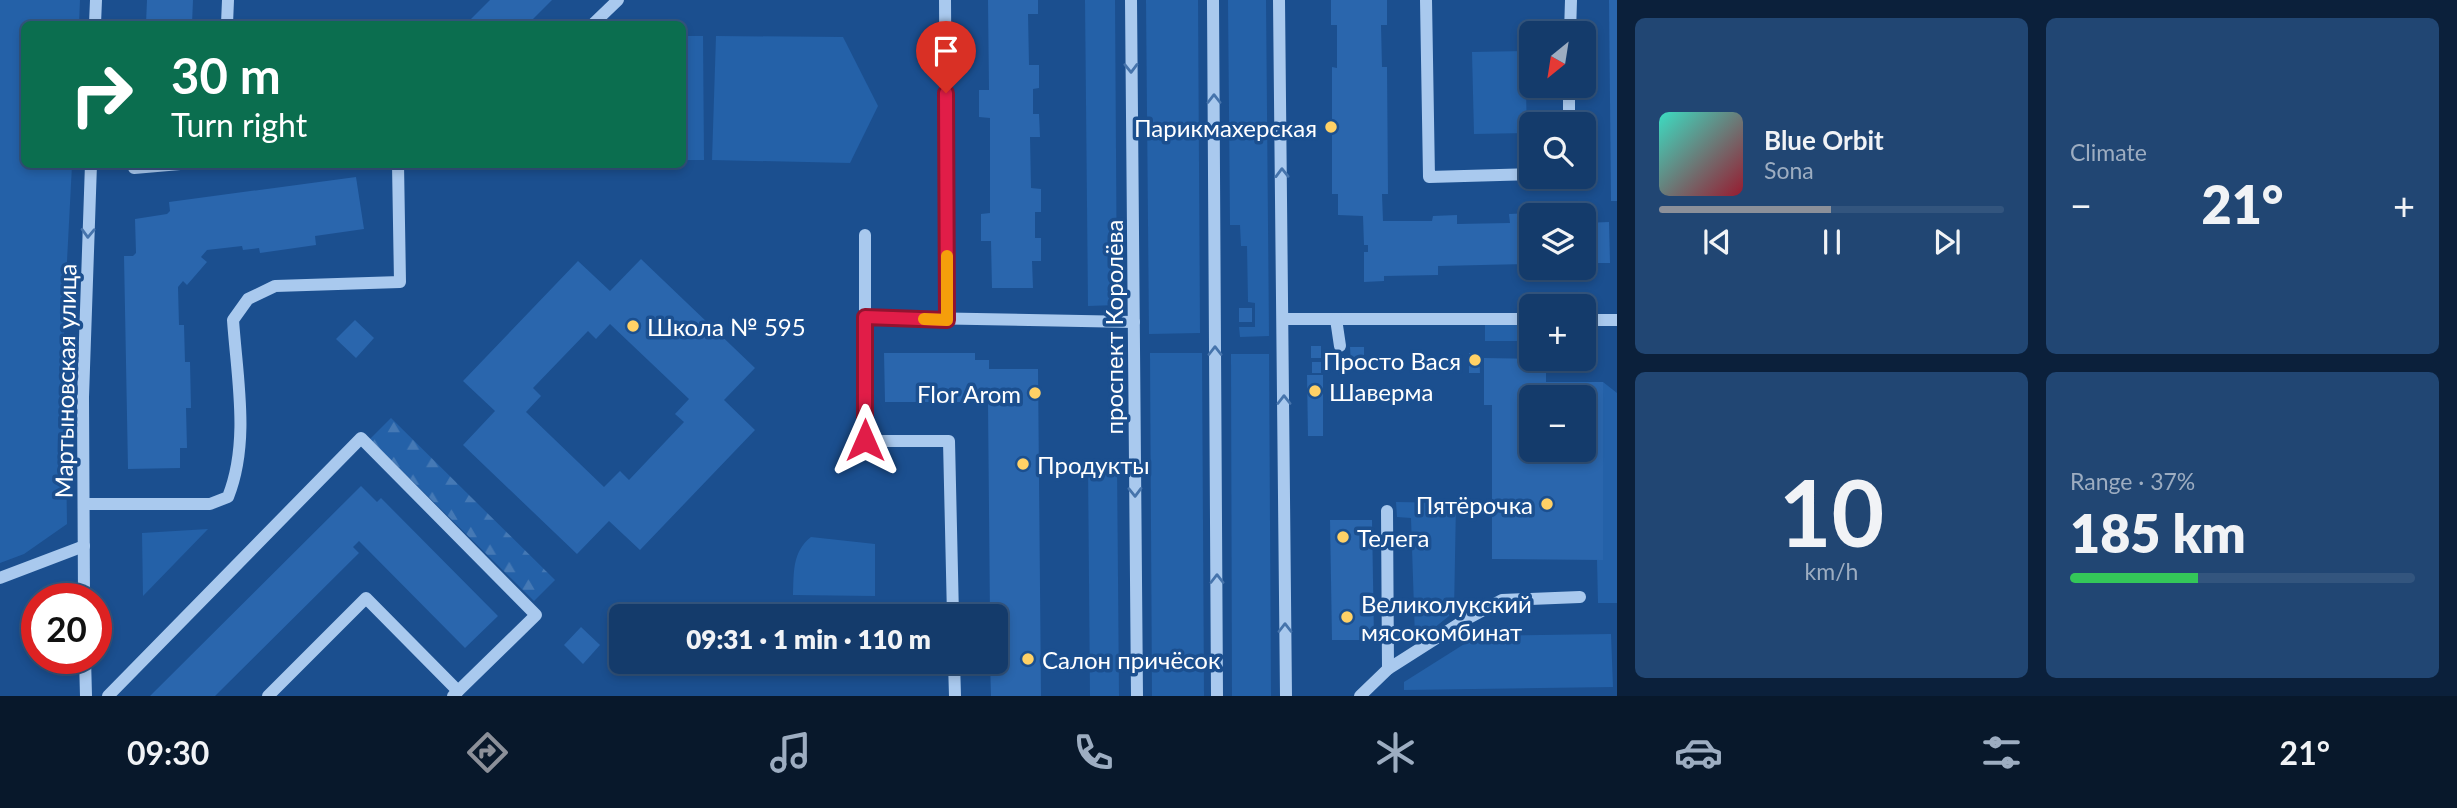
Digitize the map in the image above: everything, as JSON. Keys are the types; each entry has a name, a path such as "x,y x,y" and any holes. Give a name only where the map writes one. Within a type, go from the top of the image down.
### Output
{"street":[{"path":"95,21 96,0"},
{"path":"227,21 228,0"},
{"path":"596,21 618,0"},
{"path":"945,0 947,320"},
{"name":"проспект Королёва","path":"1131,0 1137,696"},
{"path":"1213,0 1217,696"},
{"path":"1279,0 1286,696"},
{"path":"1426,0 1429,177 1519,174"},
{"path":"1570,21 1571,0"},
{"name":"Мартыновская улица","path":"84,583 83,373 91,168"},
{"path":"83,504 210,504 228,497 235,479 241,436 233,320 248,299 275,286 400,282 398,168"},
{"path":"865,235 865,440 949,442 953,604"},
{"path":"865,317 1134,322"},
{"path":"1283,319 1519,319"},
{"path":"1336,319 1340,346"},
{"path":"1596,320 1617,320"},
{"path":"108,696 361,439 536,615 456,693 366,598 268,696"},
{"path":"1387,511 1388,669"},
{"path":"0,578 84,546"},
{"path":"1360,696 1388,669 1502,600 1580,597"},
{"path":"85,674 86,696"},
{"path":"954,674 955,696"}],"green space":[{"path":"0,0 80,0 79,21 21,21 21,168 72,168 64,319 67,524 24,554 0,563"},
{"path":"1085,0 1115,0 1117,305 1088,306"},
{"path":"1146,0 1198,0 1200,333 1149,334"},
{"path":"1228,0 1266,0 1269,336 1240,337 1239,327 1255,327 1255,303 1248,302 1247,246 1241,246 1240,225 1230,225"},
{"path":"686,36 703,36 704,160 686,160"},
{"path":"716,36 843,37 878,106 850,163 712,160"},
{"path":"1519,51 1519,98 1526,98 1526,112 1519,112 1519,133 1474,134 1472,52"},
{"path":"1485,324 1519,324 1519,341 1485,341"},
{"path":"1150,353 1202,353 1204,696 1152,696"},
{"path":"1231,354 1269,354 1271,696 1232,696"},
{"path":"1603,382 1617,393 1617,603 1598,603 1597,560 1603,559"},
{"path":"391,418 555,580 534,601 370,439"},
{"path":"1088,463 1117,463 1119,696 1090,696"},
{"path":"1396,502 1456,503 1454,612 1424,636 1415,638 1411,518 1397,517"},
{"path":"208,529 143,596 142,533"},
{"path":"811,537 875,544 875,596 793,595 797,556"},
{"path":"1611,634 1613,687 1404,690 1404,682 1477,636"}],"building":[{"path":"147,0 193,0 192,21 146,21"},
{"path":"490,0 552,0 531,21 469,21"},
{"path":"988,0 1038,0 1038,14 1028,14 1029,65 1039,65 1039,88 1033,89 1033,114 1039,114 1040,137 1030,137 1031,188 1041,189 1041,212 1035,212 1035,238 1041,238 1041,261 1032,261 1033,288 992,288 991,241 981,241 981,214 990,213 990,118 979,117 979,90 989,90"},
{"path":"1331,0 1387,0 1387,25 1381,25 1382,67 1387,67 1388,194 1382,194 1383,221 1432,221 1433,216 1457,215 1457,224 1510,223 1509,214 1519,214 1519,264 1438,266 1438,275 1384,276 1384,281 1364,282 1364,252 1368,252 1368,245 1364,245 1363,216 1338,215 1338,194 1332,194 1332,67 1337,68 1337,25 1331,25"},
{"path":"1609,0 1617,0 1617,201 1611,201"},
{"path":"356,177 364,229 315,236 316,245 260,253 259,248 243,250 242,246 207,250 201,257 207,262 187,285 183,281 178,287 179,325 184,325 185,362 190,362 191,408 186,408 187,448 180,448 180,468 128,469 124,256 133,256 136,253 135,219 167,214 170,211 169,202"},
{"path":"1609,222 1610,263 1596,263 1596,223"},
{"path":"641,259 755,368 724,400 755,430 640,550 609,521 577,554 463,445 495,411 463,381 578,261 610,291","holes":["610,324 689,399 675,414 684,422 629,480 620,471 604,487 526,412 541,396 533,388 588,331 596,339"]},
{"path":"1239,308 1252,308 1252,322 1239,322"},
{"path":"355,320 374,338 356,358 336,339"},
{"path":"1311,346 1321,346 1321,358 1311,358"},
{"path":"1350,347 1364,347 1364,361 1351,362"},
{"path":"884,353 975,353 975,360 989,360 989,369 1038,369 1041,696 991,696 990,674 1008,674 1008,604 990,604 988,402 885,402"},
{"path":"1469,353 1479,353 1480,373 1469,373"},
{"name":"Пятёрочка","path":"1484,358 1519,359 1519,371 1546,371 1546,382 1603,382 1603,560 1492,559 1492,405 1484,405"},
{"path":"1312,362 1321,362 1321,373 1312,373"},
{"path":"1307,375 1323,375 1323,436 1308,436"},
{"path":"361,486 377,502 381,498 498,616 465,648 359,541 353,547 359,553 215,696 150,696"},
{"path":"1330,520 1372,520 1374,640 1332,640"},
{"path":"581,627 600,645 583,664 564,645"}],"slow traffic":[{"path":"924,319 947,320 947,256"}],"place":[{"name":"Парикмахерская","path":"1331,127"},
{"name":"Школа № 595","path":"633,326"},
{"name":"Просто Вася","path":"1475,360"},
{"name":"Шаверма","path":"1315,391"},
{"name":"Flor Arom","path":"1035,393"},
{"name":"Продукты","path":"1023,464"},
{"name":"Пятёрочка","path":"1547,504"},
{"name":"Телега","path":"1343,537"},
{"name":"Великолукский мясокомбинат","path":"1347,617"},
{"name":"Салон причёсок","path":"1028,659"}],"route":[{"path":"865,440 865,317 947,320 946,93"}]}
